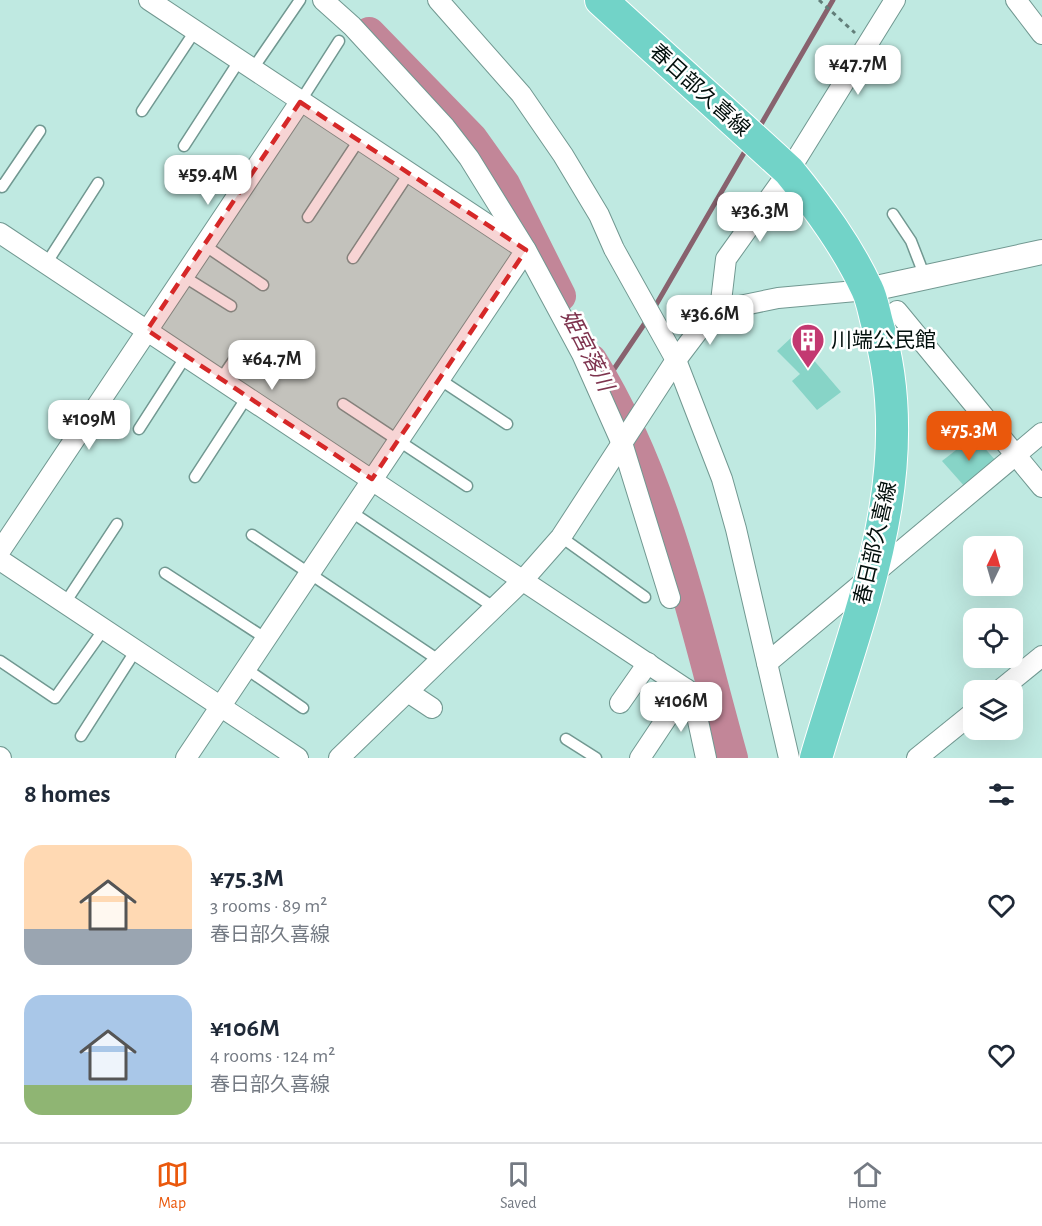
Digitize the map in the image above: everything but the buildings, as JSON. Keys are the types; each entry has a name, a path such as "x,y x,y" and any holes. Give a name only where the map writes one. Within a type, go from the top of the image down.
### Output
{"main road":[{"name":"春日部久喜線","path":"602,0 789,171 841,242 867,290 885,347 892,388 893,426 887,508 871,574 816,758"}],"street":[{"path":"149,0 170,6 195,31 246,66 526,250"},
{"path":"323,0 352,26 445,127 469,158 526,250 582,354 623,446 670,598"},
{"path":"438,0 521,94 563,155 599,215 614,249 676,360 725,489 789,758"},
{"path":"720,310 726,259 789,171 895,0"},
{"path":"1016,0 1042,34"},
{"path":"0,551 300,102"},
{"path":"0,233 686,688 692,693 706,758"},
{"path":"186,758 526,250"},
{"path":"339,758 495,608 561,537 623,446 676,360 698,331 720,310 778,298 867,290 1042,252"},
{"path":"897,311 1042,488"},
{"path":"766,663 1042,433"},
{"path":"0,560 298,758"},
{"path":"1012,680 1042,656"},
{"path":"620,703 648,663"},
{"path":"640,758 686,688"},
{"path":"408,692 432,708"},
{"path":"917,758 963,721"}],"lane":[{"path":"184,146 300,0"},
{"path":"142,111 195,31"},
{"path":"300,102 339,41"},
{"path":"0,185 2,187 40,131"},
{"path":"308,218 359,141"},
{"path":"353,258 409,173"},
{"path":"46,264 98,183"},
{"path":"893,214 911,242 926,279"},
{"path":"204,245 263,285"},
{"path":"183,276 231,306"},
{"path":"221,379 242,348"},
{"path":"139,429 186,356"},
{"path":"439,379 507,424"},
{"path":"195,477 247,397"},
{"path":"343,404 467,486"},
{"path":"350,511 495,608"},
{"path":"65,603 117,524"},
{"path":"252,535 440,661"},
{"path":"561,537 645,597"},
{"path":"165,573 265,638"},
{"path":"0,661 55,698 104,628"},
{"path":"81,736 136,650"},
{"path":"245,668 303,708"},
{"path":"566,739 596,758"}],"path":[{"path":"819,0 867,44"}],"highlighted area":[{"path":"300,102 526,250 372,479 147,330"}],"waterway":[{"path":"759,128 833,0"},
{"name":"姫宮落川","path":"369,33 472,139 504,184 560,296"},
{"path":"653,310 748,146"},
{"path":"603,378 612,372 647,320"},
{"name":"姫宮落川","path":"591,360 617,406 659,503 690,604 732,758"}],"place":[{"name":"川端公民館","path":"808,369"}]}
